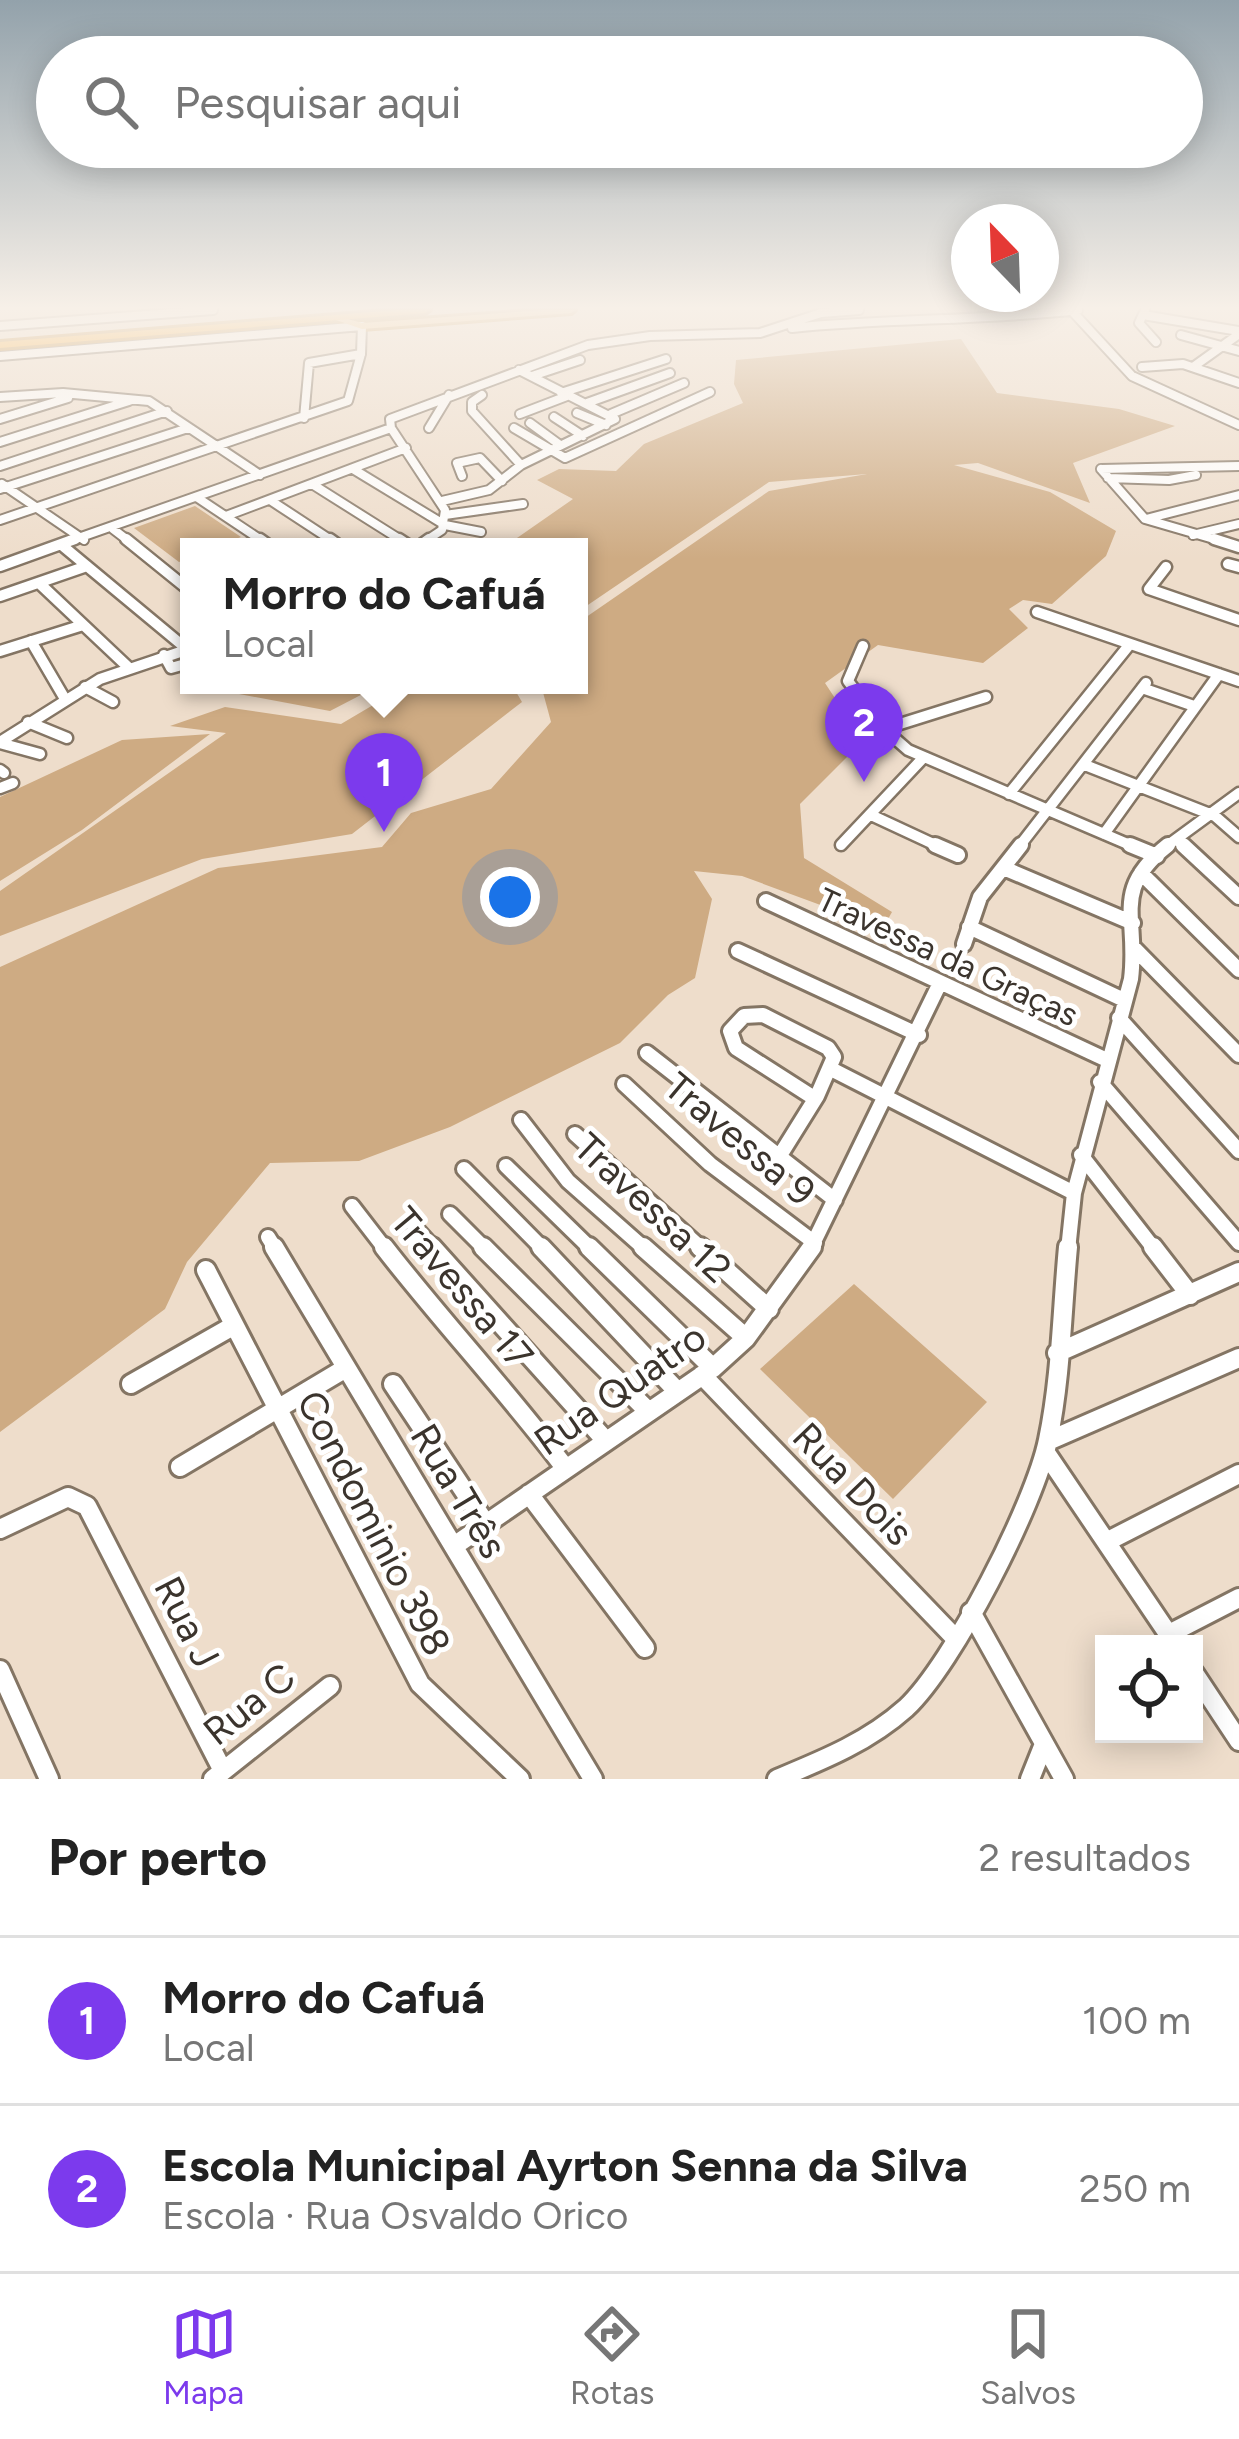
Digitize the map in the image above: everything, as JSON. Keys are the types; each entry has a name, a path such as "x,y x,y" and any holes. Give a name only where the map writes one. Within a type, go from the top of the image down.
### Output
{"street":[{"path":"304,418 306,393"},
{"path":"0,520 304,418 351,398 352,393"},
{"path":"446,520 442,501 391,428 390,419 455,393"},
{"path":"520,414 567,393"},
{"path":"586,403 614,393"},
{"path":"442,501 489,490 521,465 663,393"},
{"path":"514,428 548,451 567,457 708,393"},
{"path":"1169,393 1239,425"},
{"path":"0,397 80,394 136,399 166,411 260,475"},
{"path":"0,419 80,394"},
{"path":"482,394 472,402 472,411 521,465"},
{"path":"564,394 610,419"},
{"path":"429,428 449,395"},
{"path":"0,442 136,399"},
{"path":"0,466 166,411"},
{"path":"577,413 610,419"},
{"path":"554,417 583,436"},
{"path":"304,418 316,425"},
{"path":"530,424 560,445"},
{"path":"2,486 188,428"},
{"path":"0,566 391,428"},
{"path":"226,516 406,448"},
{"path":"462,476 457,463 480,458 502,481"},
{"path":"1239,466 1169,480 1104,474 1145,519 1239,547"},
{"path":"352,469 446,520 482,532"},
{"path":"312,484 400,538"},
{"path":"2,486 35,510 74,529 84,540"},
{"path":"1145,519 1239,495"},
{"path":"198,498 257,538"},
{"path":"270,500 327,538"},
{"path":"425,538 446,520 523,504"},
{"path":"1192,536 1239,524"},
{"path":"113,529 180,582"},
{"path":"64,547 180,642"},
{"path":"0,596 87,566"},
{"path":"1166,566 1150,589 1239,620"},
{"path":"171,575 180,572"},
{"path":"39,584 128,667"},
{"path":"1037,612 1239,681"},
{"path":"0,651 83,625"},
{"path":"32,641 65,699"},
{"path":"1010,794 1130,644"},
{"path":"863,646 848,681 884,729 924,757 1157,856"},
{"path":"0,742 85,688 128,667 180,651"},
{"path":"164,655 171,668 180,666"},
{"path":"1104,834 1219,674"},
{"path":"964,944 980,897 1144,686 1194,706"},
{"path":"85,688 113,702"},
{"path":"884,729 986,698"},
{"path":"28,722 67,738"},
{"path":"0,742 40,754"},
{"path":"841,845 924,757"},
{"path":"1085,765 1215,815 1239,837"},
{"path":"777,1779 850,1749 893,1720 956,1639 1030,1498 1047,1447 1074,1192 1135,949 1131,885 1157,856 1239,793"},
{"path":"871,815 958,855"},
{"path":"1180,841 1239,897"},
{"path":"1006,869 1133,923"},
{"path":"1141,873 1239,970"},
{"name":"Travessa da Graças","path":"766,901 1107,1060"},
{"path":"969,927 1124,1000"},
{"path":"1135,949 1239,1055"},
{"path":"739,951 919,1035"},
{"name":"Rua Quatro","path":"454,1546 708,1371 746,1338 814,1244 919,1035 939,985"},
{"path":"779,1157 814,1098 831,1069 832,1052 752,1013 730,1031 736,1048 814,1098"},
{"path":"1119,1018 1239,1151"},
{"path":"647,1053 835,1199"},
{"path":"831,1069 1074,1192"},
{"path":"1100,1082 1239,1243"},
{"name":"Travessa 9","path":"624,1084 710,1164 814,1244"},
{"name":"Travessa 12","path":"521,1120 581,1193 746,1338"},
{"path":"575,1134 769,1309"},
{"path":"1082,1155 1190,1295"},
{"name":"Rua Dois","path":"506,1166 708,1371 956,1639"},
{"path":"464,1169 637,1344 678,1392"},
{"name":"Travessa 17","path":"352,1206 436,1315 476,1353 566,1469"},
{"path":"450,1214 649,1412"},
{"path":"415,1228 606,1441"},
{"name":"Rua Três","path":"268,1238 593,1779"},
{"name":"Condominio 398","path":"206,1270 420,1684 520,1779"},
{"path":"1057,1353 1239,1272"},
{"path":"131,1384 233,1326"},
{"path":"1047,1447 1239,1358"},
{"path":"180,1467 346,1368"},
{"path":"393,1384 486,1524"},
{"path":"1047,1447 1169,1635"},
{"path":"1108,1540 1239,1474"},
{"path":"529,1494 645,1648"},
{"name":"Rua J","path":"0,1529 68,1497 87,1506 218,1775"},
{"path":"1179,1635 1239,1598"},
{"path":"971,1612 1064,1779"},
{"path":"0,1670 49,1779"},
{"name":"Rua C","path":"218,1775 330,1686"},
{"path":"1203,1686 1239,1740"},
{"path":"1030,1779 1044,1744"}],"shaded area":[{"path":"738,393 997,393 1119,409 1175,426 1073,463 1090,503 978,463 954,465 1050,492 1116,531 1106,556 1052,604 1023,600 1009,609 1028,628 983,663 878,645 825,683 863,741 800,804 804,858 892,912 883,928 742,876 694,871 712,899 695,978 668,995 620,1043 450,1127 359,1161 270,1163 187,1262 165,1309 0,1432 0,967 218,868 382,847 411,813 491,789 551,722 543,694 588,694 588,616 769,491 867,474 769,482 588,605 588,538 517,538 573,499 537,480 559,469 616,471 644,444 743,403"},
{"path":"195,506 241,537 180,538 179,562 134,528"},
{"path":"239,694 363,694 330,711"},
{"path":"392,694 517,694 522,702 352,834 202,859 0,936 0,891 226,733 170,726 225,707 341,724"},
{"path":"210,734 82,830 0,881 0,797 122,740"},
{"path":"854,1284 987,1402 893,1499 760,1369"}],"place":[{"name":"Escola Municipal Ayrton Senna da Silva","path":"864,782"},
{"name":"Morro do Cafuá","path":"384,832"}]}
